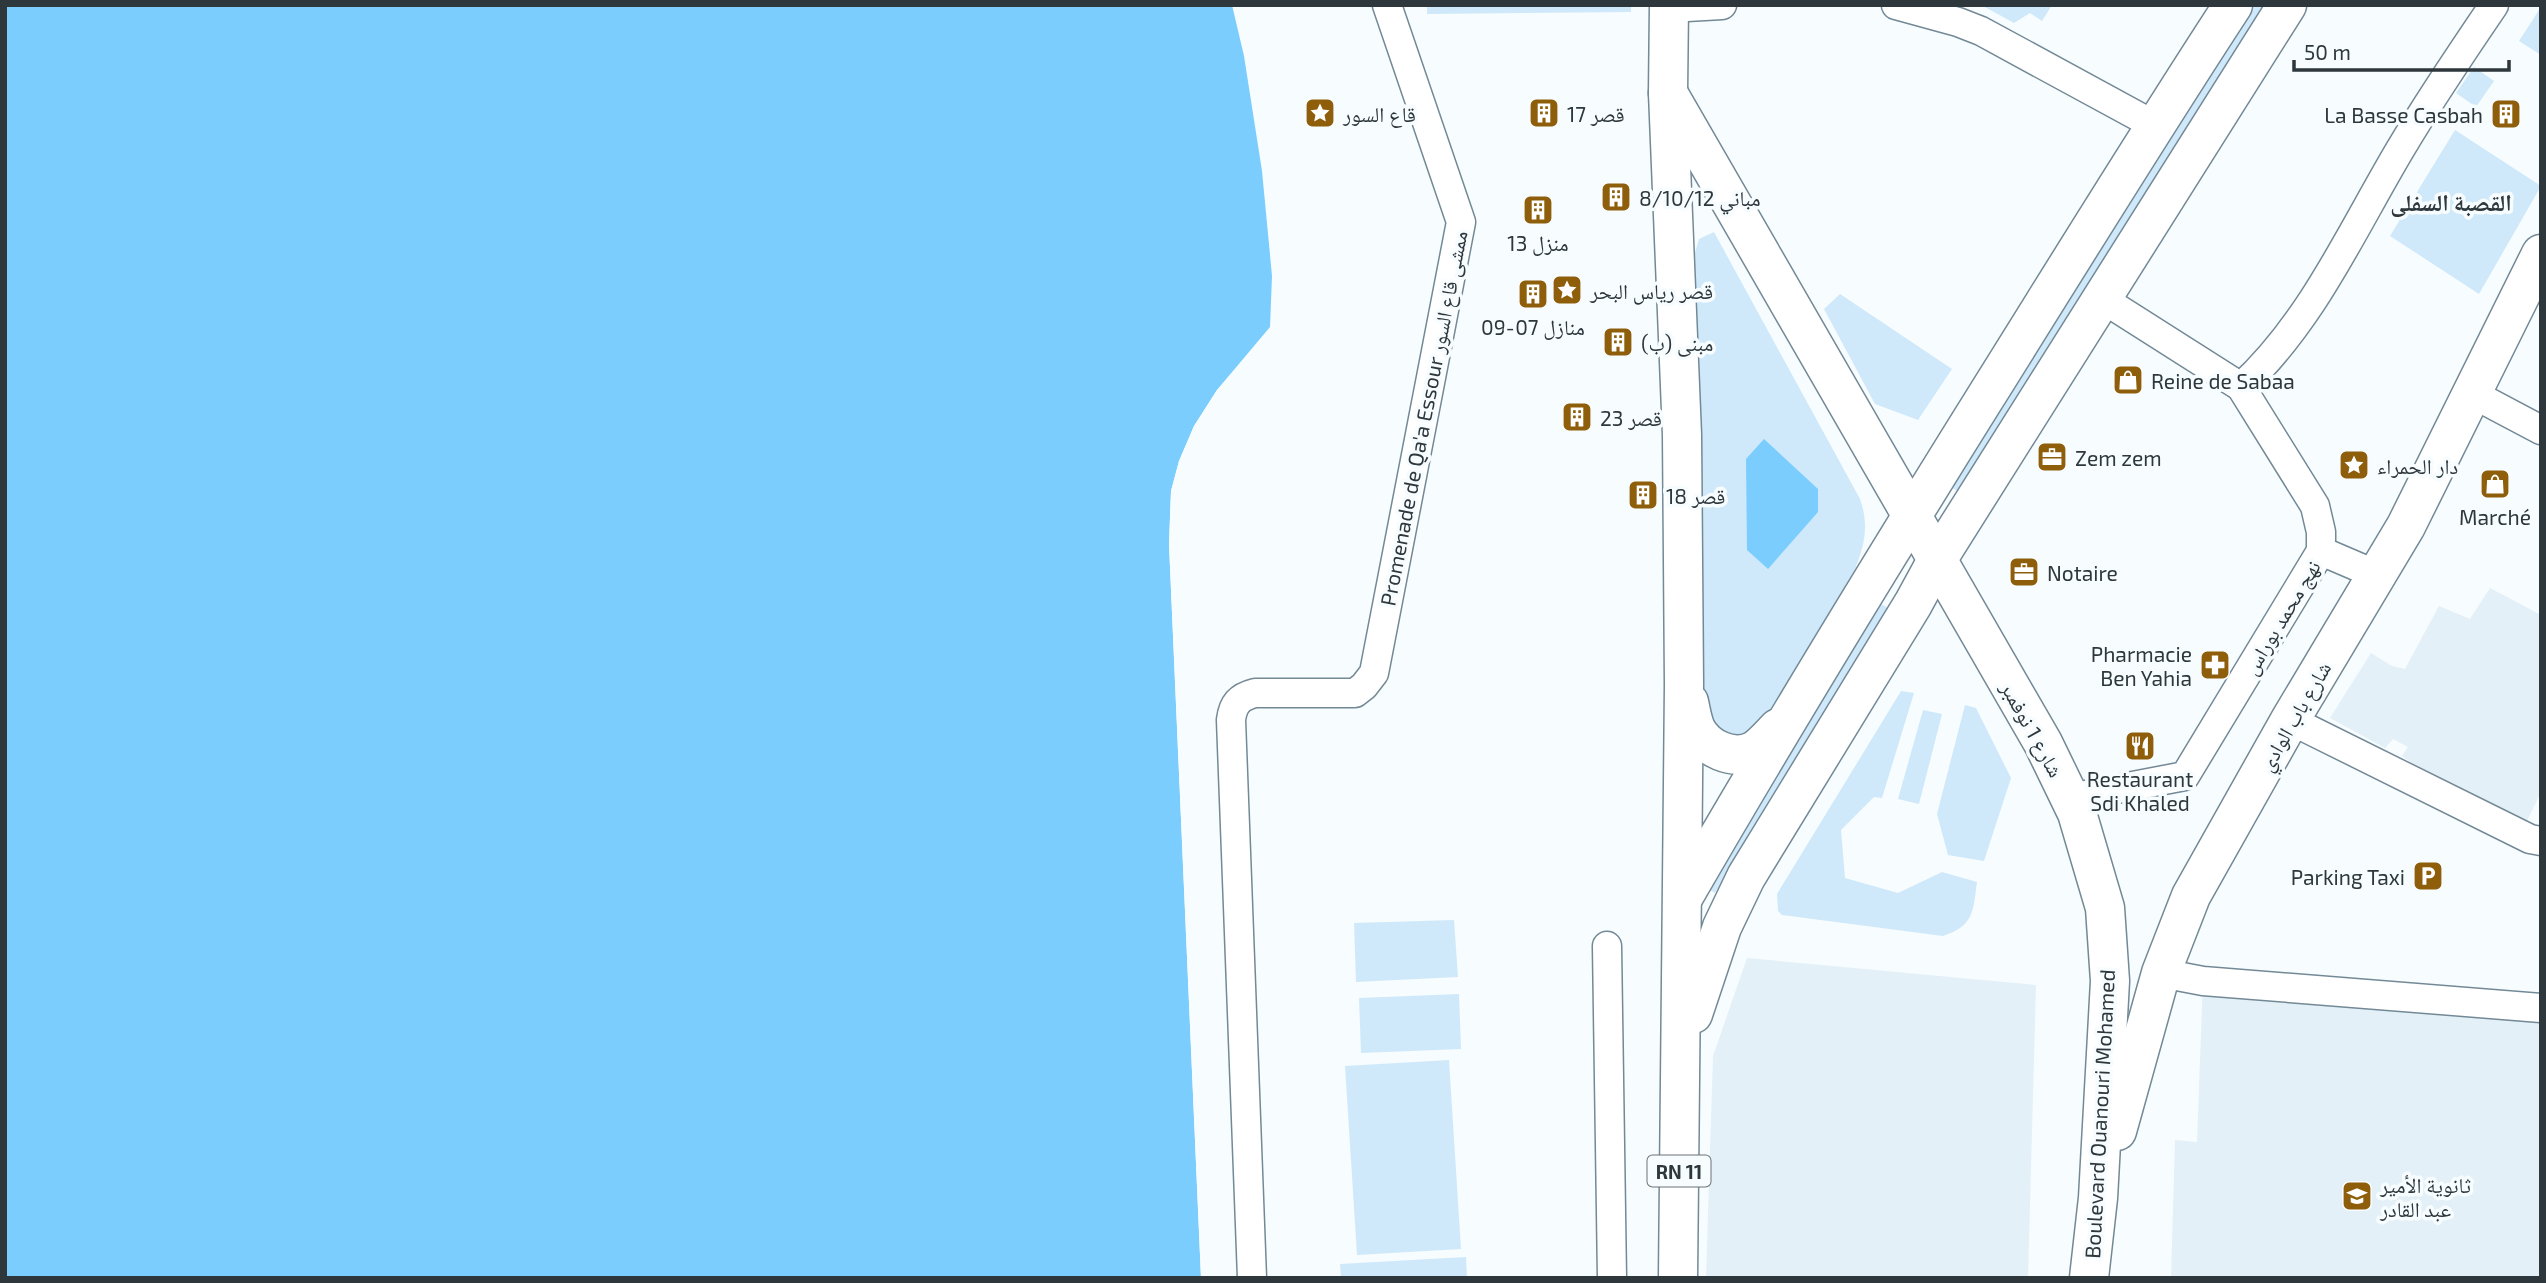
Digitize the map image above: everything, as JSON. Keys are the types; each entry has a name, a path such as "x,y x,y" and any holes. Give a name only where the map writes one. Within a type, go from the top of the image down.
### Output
{"main road":[{"path":"1683,897 1787,719 1912,516 2233,5"},
{"path":"1679,1064 1722,927 1746,877 1913,604 1937,560 2287,5"},
{"name":"RN 11","path":"1669,7 1668,93 1682,435 1684,684 1678,1278"},
{"name":"شارع 1 نوفمبر","path":"1668,93 2043,743 2070,798 2090,853 2105,908"},
{"name":"شارع باب الوادي","path":"2098,1198 2161,973 2190,896 2290,720 2406,526 2541,254"},
{"path":"1684,684 1696,728 1713,747 1726,753 1739,755 1753,751 1787,719"},
{"name":"Boulevard Ouanouri Mohamed","path":"2089,1278 2098,1198 2110,981 2105,908"}],"street":[{"name":"Promenade de Qa'a Essour ممشى قاع السور","path":"1252,1278 1231,720 1233,706 1244,695 1255,693 1355,692 1364,687 1374,673 1461,222 1387,5"},
{"path":"1669,7 1722,5"},
{"path":"1896,5 1981,31 2164,111"},
{"path":"2241,387 2278,349 2317,293 2418,120 2494,5"},
{"name":"نهج محمد بوراس","path":"2070,798 2185,776 2321,551 2322,532 2315,506 2241,387 2101,298"},
{"path":"2471,393 2541,430"},
{"path":"2321,551 2377,575"},
{"path":"2290,720 2530,839 2541,841"},
{"path":"1607,946 1612,1278"},
{"path":"2161,973 2203,981 2541,1008"}],"shaded area":[{"path":"1427,5 1631,5 1631,12 1427,14"},
{"path":"1981,5 2052,5 2042,21 2030,13 2014,23"},
{"path":"2256,5 2265,5 1960,492 1950,487"},
{"path":"2541,7 2541,55 2519,41"},
{"path":"2474,67 2494,81 2476,107 2456,93"},
{"path":"2455,130 2541,186 2479,294 2390,236"},
{"path":"1714,232 1860,499 1865,526 1855,569 1762,732 1744,746 1703,721 1691,266 1699,239"},
{"path":"1840,294 1952,369 1918,420 1875,404 1824,309"},
{"path":"2490,588 2541,615 2541,792 2526,823 2422,770 2402,756 2408,747 2393,739 2385,748 2330,718 2371,653 2392,666 2405,669 2439,606 2470,619"},
{"path":"1881,604 1888,608 1715,893 1708,889"},
{"path":"1901,691 1914,693 1882,798 1874,797 1841,830 1845,878 1898,893 1942,872 1977,882 1970,916 1961,927 1943,936 1782,915 1778,911 1777,894"},
{"path":"1965,705 1976,708 2011,778 1984,861 1948,855 1937,814"},
{"path":"1923,710 1942,714 1919,804 1898,799"},
{"path":"1454,920 1458,977 1356,982 1354,923"},
{"path":"1747,958 2036,985 2028,1278 1706,1278 1713,1056"},
{"path":"2203,981 2541,1008 2541,1278 2171,1278 2175,1140 2197,1142"},
{"path":"1459,994 1461,1049 1361,1053 1359,998"},
{"path":"1449,1060 1461,1249 1357,1255 1345,1066"},
{"path":"1466,1257 1467,1278 1341,1278 1340,1264"}],"water":[{"path":"5,5 1232,5 1244,56 1262,171 1272,276 1270,327 1217,390 1194,426 1179,461 1171,491 1169,544 1201,1278 5,1278"},
{"path":"1764,439 1818,489 1818,512 1768,569 1747,550 1746,459"}],"pier":[{"path":"1274,324 1273,329 1220,392 1197,428 1182,462 1174,492 1172,544 1204,1278 1201,1278 1169,544 1171,491 1179,461 1194,426 1217,390"}],"place":[{"name":"قاع السور","path":"1320,113"},
{"name":"قصر 17","path":"1544,113"},
{"name":"La Basse Casbah","path":"2506,114"},
{"name":"مباني 8/10/12","path":"1616,197"},
{"name":"منزل 13","path":"1538,210"},
{"name":"قصر رياس البحر","path":"1567,290"},
{"name":"منازل 07-09","path":"1533,294"},
{"name":"مبنى (ب)","path":"1618,342"},
{"name":"Reine de Sabaa","path":"2128,380"},
{"name":"قصر 23","path":"1577,417"},
{"name":"Zem zem","path":"2052,457"},
{"name":"دار الحمراء","path":"2354,465"},
{"name":"Marché","path":"2495,484"},
{"name":"قصر 18","path":"1643,495"},
{"name":"Notaire","path":"2024,572"},
{"name":"Pharmacie Ben Yahia","path":"2215,665"},
{"name":"Restaurant Sdi Khaled","path":"2140,746"},
{"name":"Parking Taxi","path":"2428,876"},
{"name":"ثانوية الأمير عبد القادر","path":"2357,1196"}],"district":[{"name":"القصبة السفلى","path":"2451,202"}]}
